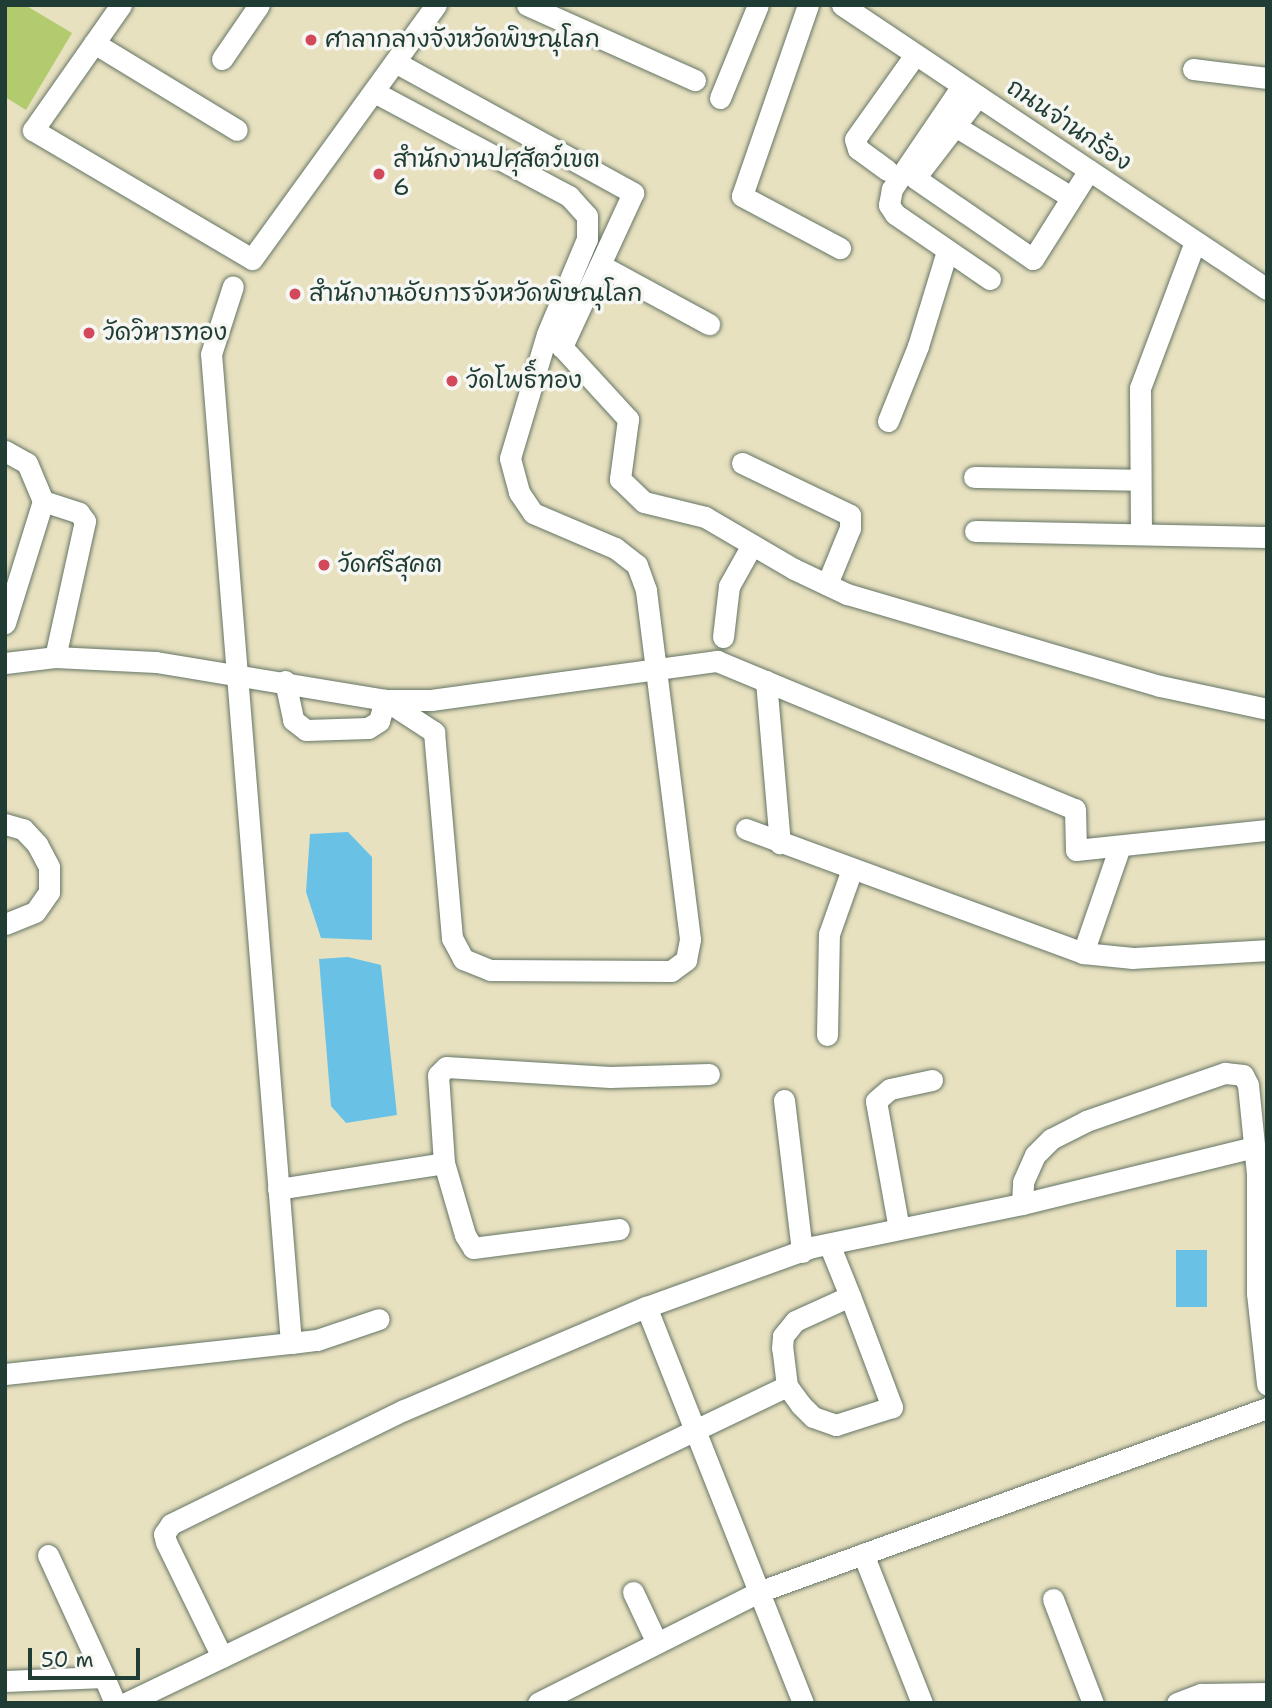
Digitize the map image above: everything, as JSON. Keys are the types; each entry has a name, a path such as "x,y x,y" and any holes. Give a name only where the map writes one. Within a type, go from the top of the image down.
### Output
{"street":[{"path":"121,5 33,130 252,259 436,5"},
{"path":"222,59 259,5"},
{"path":"527,5 695,80"},
{"path":"720,98 758,5"},
{"path":"808,5 742,197 840,248"},
{"name":"ถนนจ่านกร้อง","path":"842,5 1267,289"},
{"path":"94,43 237,130"},
{"path":"887,170 858,149 855,139 915,55"},
{"path":"395,62 633,193 562,348 628,419 620,479 644,502 705,517 827,584 1160,686 1267,709"},
{"path":"1193,69 1267,78"},
{"path":"970,91 955,126 915,178 1033,259 1089,170"},
{"path":"970,91 888,201 895,214 990,279"},
{"path":"374,92 569,196 587,216 587,239 547,334 510,458 519,492 533,513 615,548 637,565 646,590 690,939 686,960 671,971 490,970 463,959 452,938 434,732 385,699"},
{"path":"955,126 1071,197"},
{"path":"1141,534 1141,381 1195,242"},
{"path":"888,421 918,346 947,251"},
{"path":"602,265 709,324"},
{"path":"233,286 211,354 292,1343"},
{"path":"5,451 27,463 44,501 5,623"},
{"path":"742,463 848,512 850,528 827,584"},
{"path":"974,477 1140,480"},
{"path":"44,501 79,513 85,521 55,657"},
{"path":"975,531 1267,537"},
{"path":"723,637 729,586 752,545"},
{"path":"5,663 55,657 156,662 385,699 431,700 717,661 1075,809 1076,850 1267,830"},
{"path":"285,681 293,720 306,730 369,728 379,720 385,699"},
{"path":"766,681 780,843"},
{"path":"5,824 23,829 37,844 49,867 49,892 35,912 5,925"},
{"path":"746,829 1083,953 1133,958 1267,950"},
{"path":"1083,953 1120,846"},
{"path":"827,1035 829,934 852,869"},
{"path":"619,1229 473,1248 465,1235 444,1163 438,1075 446,1067 610,1077 709,1074"},
{"path":"1021,1204 1023,1182 1035,1154 1051,1139 1086,1121 1234,1071 1248,1085 1254,1147 1257,1293 1267,1384"},
{"path":"898,1229 876,1101 890,1089 932,1080"},
{"path":"784,1100 802,1252"},
{"path":"222,1657 166,1542 164,1534 171,1524 404,1410 646,1307 802,1252 1021,1204 1254,1147"},
{"path":"278,1189 444,1163"},
{"path":"829,1244 850,1296 892,1407 836,1425 813,1417 787,1385 781,1360 788,1327 850,1296"},
{"path":"646,1307 698,1430 803,1703"},
{"path":"5,1374 317,1340 379,1320"},
{"path":"126,1703 787,1385"},
{"path":"538,1703 560,1698 657,1643 761,1591 1267,1408"},
{"path":"863,1554 922,1703"},
{"path":"48,1555 115,1703"},
{"path":"633,1592 657,1643"},
{"path":"1054,1599 1093,1703"},
{"path":"5,1681 104,1677"},
{"path":"1177,1703 1201,1694 1267,1693"}],"green space":[{"path":"5,5 25,5 72,33 26,110 5,97"}],"water":[{"path":"348,832 372,857 372,940 321,938 306,892 310,834"},
{"path":"348,957 381,965 397,1115 346,1123 331,1106 319,959"},
{"path":"1176,1250 1207,1250 1207,1307 1176,1307"}],"place":[{"name":"ศาลากลางจังหวัดพิษณุโลก","path":"311,40"},
{"name":"สำนักงานปศุสัตว์เขต 6","path":"379,174"},
{"name":"สำนักงานอัยการจังหวัดพิษณุโลก","path":"295,294"},
{"name":"วัดวิหารทอง","path":"89,333"},
{"name":"วัดโพธิ์ทอง","path":"452,381"},
{"name":"วัดศรีสุคต","path":"324,565"}]}
